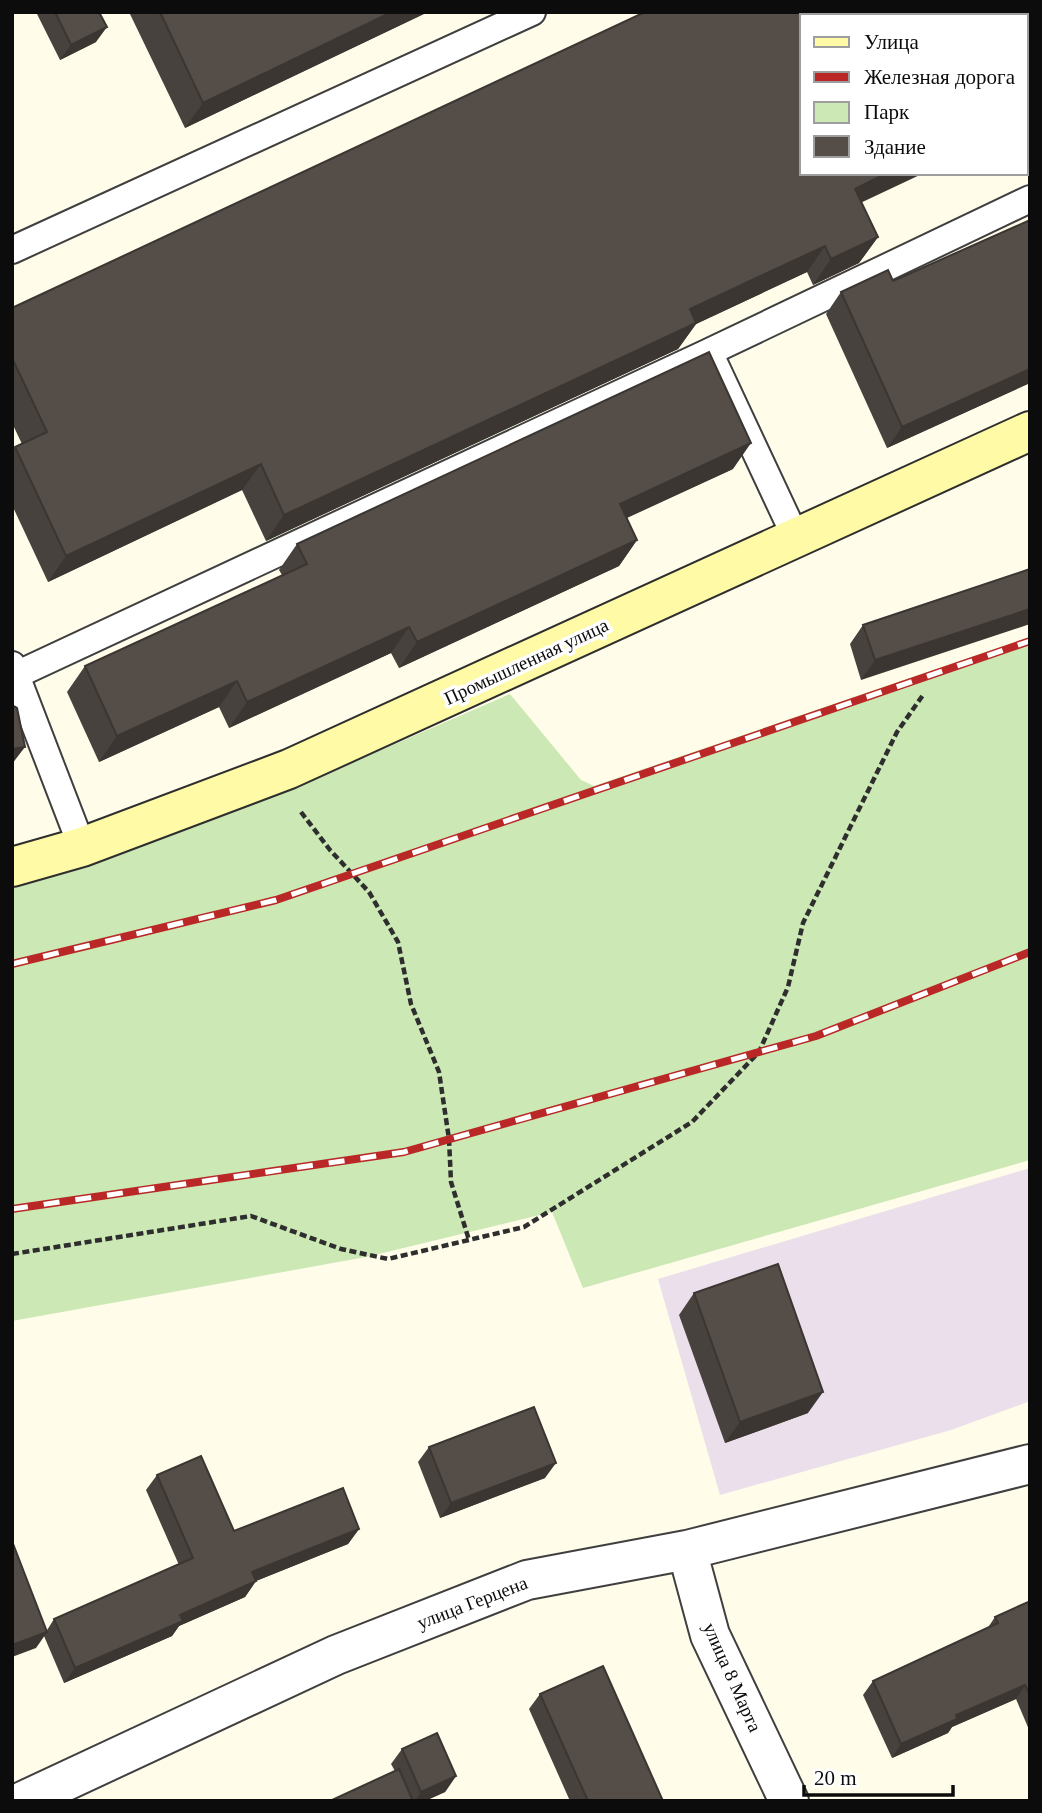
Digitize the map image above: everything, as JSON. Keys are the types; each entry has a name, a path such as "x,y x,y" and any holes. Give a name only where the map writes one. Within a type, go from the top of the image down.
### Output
{"street":[{"name":"Промышленная улица","path":"12,867 82,846 273,775 1030,431"},
{"name":"улица Герцена","path":"23,1801 336,1655 527,1580 687,1550 1030,1464"},
{"name":"улица 8 Марта","path":"687,1550 710,1635 789,1801"}],"lane":[{"path":"12,250 533,12"},
{"path":"82,846 14,670 709,352 1030,199"},
{"path":"709,352 796,538"}],"path":[{"path":"12,1254 251,1216 341,1250 388,1259 524,1227 609,1171 692,1122 759,1052 788,988 803,923 897,732 923,695"},
{"path":"273,775 330,850 369,892 398,942 411,1004 439,1072 449,1139 451,1182 468,1240"}],"shaded area":[{"path":"1030,1168 1030,1401 951,1430 720,1495 658,1279"}],"green space":[{"path":"1030,637 1030,1160 583,1288 552,1212 366,1257 12,1321 12,887 287,791 510,694 581,780 594,786"}],"building":[{"path":"55,12 99,12 107,27 71,45"},
{"path":"160,12 392,12 203,103"},
{"path":"645,12 1030,12 1028,108 1028,14 800,14 800,175 883,175 855,189 878,237 831,259 825,246 690,309 696,323 284,515 261,464 66,556 15,447 47,432 12,358 12,308"},
{"path":"1030,220 1030,369 902,427 841,292 888,270 893,281"},
{"path":"709,352 751,443 620,504 637,540 417,642 409,627 247,702 237,681 117,736 85,666 307,564 297,544"},
{"path":"1030,569 1030,609 875,660 863,625"},
{"path":"12,705 17,708 25,747 12,749"},
{"path":"778,1264 823,1392 740,1422 694,1293"},
{"path":"534,1407 556,1463 451,1503 429,1447"},
{"path":"201,1456 234,1531 343,1488 359,1529 252,1572 256,1581 180,1615 183,1621 75,1668 54,1619 193,1558 157,1475"},
{"path":"12,1541 47,1632 12,1645"},
{"path":"1028,1602 1030,1695 1025,1685 956,1715 957,1719 901,1744 873,1681 998,1623 995,1617"},
{"path":"603,1666 663,1801 588,1801 540,1694"},
{"path":"437,1733 456,1776 421,1792 402,1749"},
{"path":"399,1769 413,1801 330,1801"}],"railway":[{"path":"12,964 276,900 1030,641"},
{"path":"12,1209 404,1152 816,1036 1030,952"}]}
